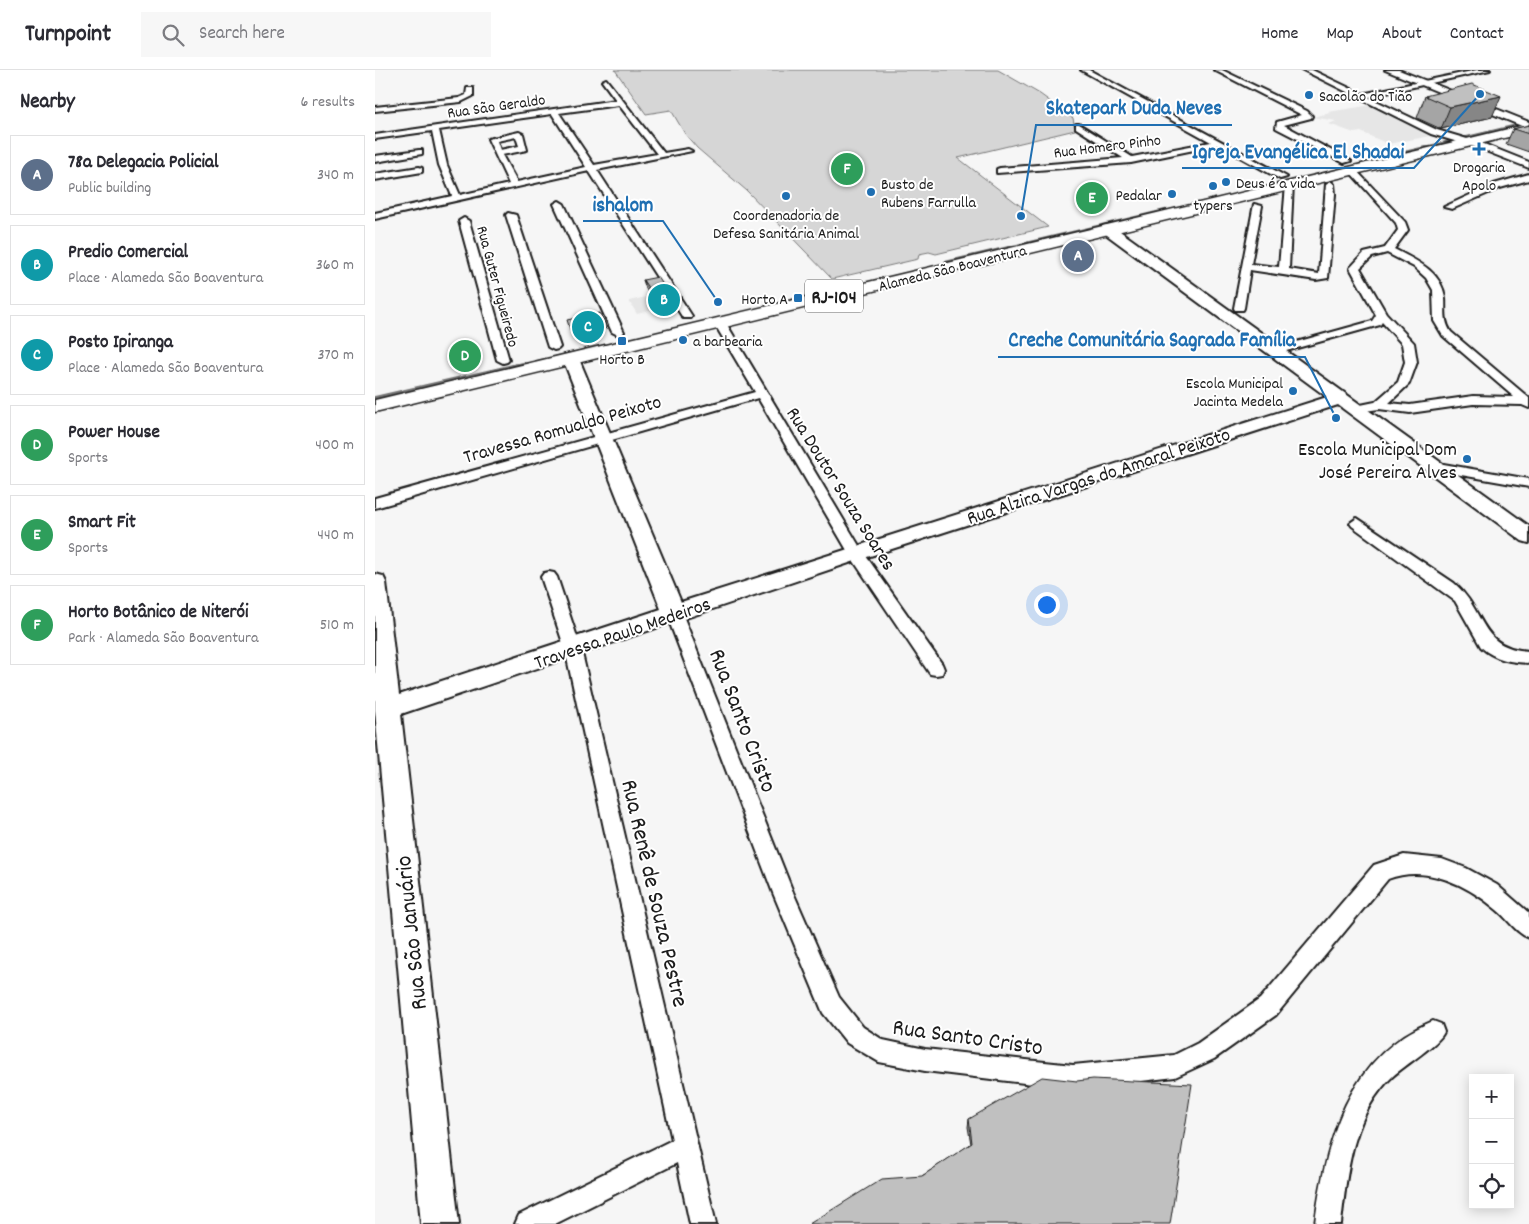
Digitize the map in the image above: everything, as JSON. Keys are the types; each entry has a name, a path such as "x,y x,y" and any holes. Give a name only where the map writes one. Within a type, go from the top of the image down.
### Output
{"highway":[{"name":"Alameda São Boaventura","path":"1350,166 1449,137 1529,117"},
{"name":"Alameda São Boaventura","path":"375,390 687,316 1529,127"},
{"name":"Alameda São Boaventura","path":"375,406 1108,229 1287,181"}],"street":[{"path":"1084,70 1287,181 1284,271"},
{"path":"1217,70 1308,116 1280,124 1279,126 1350,166 1402,226 1403,230 1388,250 1368,255 1355,268 1381,315 1407,343 1411,362 1403,384 1379,405"},
{"path":"1306,70 1360,97 1449,137 1466,141 1529,165"},
{"path":"1390,70 1529,127"},
{"path":"1360,97 1487,70"},
{"path":"606,81 639,128 662,155"},
{"path":"375,109 461,100 469,96 470,90"},
{"name":"Rua São Geraldo","path":"375,137 621,102"},
{"path":"554,111 593,168 626,225 687,316"},
{"path":"1079,126 1131,160"},
{"path":"435,128 443,166 457,198"},
{"name":"Rua Homero Pinho","path":"1000,171 1131,160 1217,143"},
{"path":"375,216 593,168 688,151"},
{"path":"375,159 419,152"},
{"path":"497,153 514,185"},
{"path":"375,177 419,170"},
{"path":"1449,207 1497,186 1529,177"},
{"path":"1246,266 1316,277 1324,276 1331,194 1330,184"},
{"path":"559,204 618,332"},
{"path":"1239,308 1257,206"},
{"path":"511,215 554,347"},
{"name":"Rua Guter Figueiredo","path":"464,221 503,360"},
{"path":"1108,229 1529,536"},
{"path":"1388,250 1428,273 1438,288 1437,316 1439,324 1447,334 1527,403"},
{"path":"1275,351 1374,324 1381,315"},
{"name":"Rua Doutor Souza Soares","path":"720,323 760,394 856,552 937,668"},
{"name":"Rua Santo Cristo","path":"571,359 675,613 783,893 831,1005 855,1035 879,1051 925,1060 1073,1077 1175,1066 1206,1051 1269,1007 1381,872 1405,864 1429,865 1469,878 1495,896 1529,928"},
{"name":"Travessa Romualdo Peixoto","path":"375,503 602,437 760,394"},
{"path":"1347,405 1379,405 1410,409 1473,400 1527,403"},
{"name":"Rua Alzira Vargas do Amaral Peixoto","path":"856,552 1347,405"},
{"path":"1432,466 1529,483"},
{"path":"1357,524 1433,574 1460,597 1487,643 1493,649 1506,656 1529,657"},
{"name":"Travessa Paulo Medeiros","path":"387,709 573,649 856,552"},
{"name":"Rua Renê de Souza Pestre","path":"549,577 573,649 703,1224"},
{"name":"Rua São Januário","path":"375,582 439,1224"},
{"path":"1328,1224 1337,1153 1353,1108 1383,1070 1409,1046 1433,1032"},
{"path":"528,1224 686,1146"}],"shaded area":[{"path":"615,70 998,70 1040,94 1073,118 1075,130 958,158 1048,227 936,254 929,252 919,254 918,259 832,279 747,191 697,148 685,134 671,110 646,114"},
{"path":"1372,105 1432,134 1431,136 1388,144 1361,132 1354,133 1329,124 1336,121 1312,117 1330,113 1328,112"},
{"path":"650,296 658,309 637,314 629,301"}],"building":[{"path":"1472,84 1501,96 1450,107 1425,96"},
{"path":"1529,125 1529,134 1513,129"},
{"path":"658,277 671,297 656,300 643,280"},
{"path":"600,313 605,323 571,332 567,320"},
{"path":"1042,1077 1077,1081 1093,1079 1192,1084 1170,1224 809,1224 882,1179 922,1176 972,1143 969,1119"}],"waterway":[{"path":"1400,153 1529,122"},
{"path":"946,262 1166,210"},
{"path":"512,366 524,363"},
{"path":"375,398 517,365"}],"place":[{"name":"Igreja Evangélica El Shadai","path":"1480,94"},
{"name":"Sacolão do Tião","path":"1309,95"},
{"name":"Drogaria Apolo","path":"1479,149"},
{"name":"Horto Botânico de Niterói","path":"847,169"},
{"name":"Deus é a vida","path":"1226,182"},
{"name":"typers","path":"1213,186"},
{"name":"Busto de Rubens Farrulla","path":"871,192"},
{"name":"Pedalar","path":"1172,194"},
{"name":"Coordenadoria de Defesa Sanitária Animal","path":"786,196"},
{"name":"Smart Fit","path":"1092,198"},
{"name":"Skatepark Duda Neves","path":"1021,216"},
{"name":"78a Delegacia Policial","path":"1078,256"},
{"name":"Horto A","path":"798,298"},
{"name":"Predio Comercial","path":"664,300"},
{"name":"ishalom","path":"718,302"},
{"name":"Posto Ipiranga","path":"588,327"},
{"name":"a barbearia","path":"683,340"},
{"name":"Horto B","path":"622,341"},
{"name":"Power House","path":"465,356"},
{"name":"Escola Municipal Jacinta Medela","path":"1293,391"},
{"name":"Creche Comunitária Sagrada Família","path":"1336,418"},
{"name":"Escola Municipal Dom José Pereira Alves","path":"1467,459"}]}
